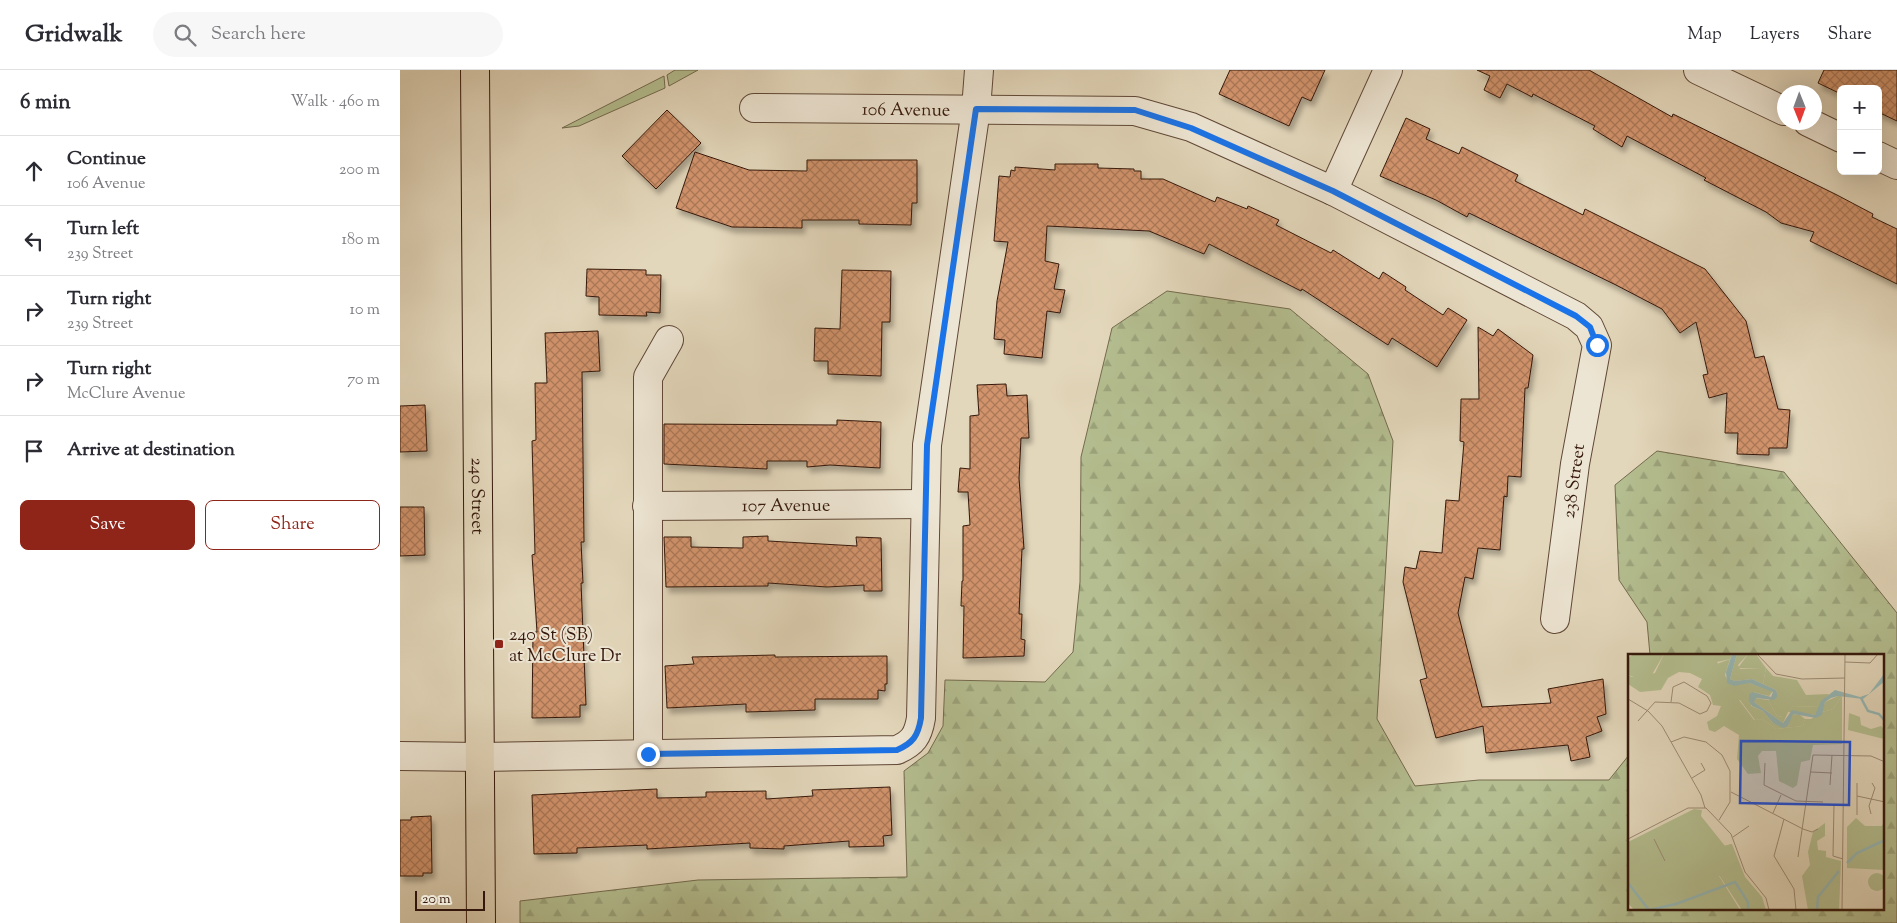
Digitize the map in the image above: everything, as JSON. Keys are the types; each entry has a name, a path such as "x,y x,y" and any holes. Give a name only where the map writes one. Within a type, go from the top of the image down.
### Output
{"main road":[{"name":"240 Street","path":"475,70 481,923"}],"street":[{"path":"400,756 480,757 897,750 911,744 917,735 921,718 927,445 934,386 976,109 979,70"},
{"path":"1333,191 1388,70"},
{"path":"1698,70 1777,108"},
{"name":"106 Avenue","path":"754,108 1135,110 1191,128 1333,191 1576,316 1590,327 1597,345"},
{"path":"1822,129 1837,136"},
{"path":"1882,158 1897,165"},
{"path":"648,754 646,506 648,377 669,340"},
{"name":"238 Street","path":"1554,619 1574,464 1597,345"},
{"name":"107 Avenue","path":"646,506 925,504"}],"green space":[{"path":"675,70 698,70 669,86 667,75"},
{"path":"664,76 665,88 579,126 562,128"},
{"path":"1167,291 1290,309 1368,374 1393,441 1377,719 1415,786 1479,780 1609,780 1628,756 1628,910 1884,910 1884,654 1650,654 1647,622 1619,580 1615,485 1657,451 1784,472 1897,613 1897,923 520,923 520,901 698,880 907,877 904,771 928,753 943,726 945,680 1045,682 1073,652 1080,582 1081,457 1112,328"}],"building":[{"path":"1230,70 1325,70 1311,101 1302,97 1289,126 1219,94"},
{"path":"1477,70 1589,70 1672,117 1673,114 1837,195 1873,214 1872,217 1897,229 1897,284 1810,241 1814,232 1781,223 1766,212 1704,180 1706,178 1627,136 1622,147 1593,129 1595,126 1533,94 1532,97 1507,84 1500,98 1484,90 1490,76"},
{"path":"1824,70 1897,70 1897,121 1882,114 1882,85 1837,85 1837,92 1818,83"},
{"path":"667,110 701,143 656,189 622,156"},
{"path":"1406,118 1430,129 1426,139 1459,154 1462,147 1518,175 1515,181 1583,215 1585,209 1705,269 1746,321 1755,358 1764,356 1778,409 1790,410 1787,448 1769,448 1769,455 1737,454 1738,433 1725,433 1727,393 1709,398 1703,375 1708,374 1696,322 1680,333 1662,309 1469,213 1467,217 1436,200 1380,176"},
{"path":"695,152 749,170 807,171 807,160 917,160 917,203 912,203 911,225 859,224 859,220 802,220 802,228 732,227 676,208"},
{"path":"1055,164 1098,164 1098,168 1134,169 1134,171 1141,171 1141,179 1163,179 1215,202 1217,197 1247,209 1248,206 1279,220 1276,225 1331,253 1333,250 1379,279 1383,272 1406,287 1405,290 1443,315 1448,308 1467,320 1437,367 1392,338 1388,345 1302,289 1301,291 1209,244 1204,254 1149,231 1047,226 1045,261 1059,264 1054,289 1065,290 1060,313 1047,311 1042,358 1004,354 1005,340 994,339 997,301 1008,242 994,241 999,176 1010,177 1011,170 1015,171 1015,167 1055,170"},
{"path":"587,269 646,270 646,275 661,275 660,313 646,312 647,316 599,315 599,297 586,296"},
{"path":"842,270 891,271 890,322 882,322 881,376 828,374 828,361 814,361 815,328 840,329"},
{"path":"1478,327 1493,336 1498,329 1533,355 1528,388 1525,388 1521,477 1508,476 1507,497 1504,496 1500,550 1478,548 1473,579 1465,577 1458,613 1482,707 1551,703 1548,689 1603,679 1606,714 1597,717 1602,731 1586,737 1590,757 1571,761 1568,745 1486,753 1483,726 1436,738 1420,680 1427,678 1403,582 1405,567 1416,569 1420,551 1442,553 1446,500 1459,501 1464,442 1460,441 1461,399 1479,399"},
{"path":"598,331 600,371 582,372 584,542 581,542 583,583 581,583 586,705 580,705 580,717 532,718 533,632 537,632 532,555 535,554 532,441 536,440 535,383 547,383 545,333"},
{"path":"1006,384 1007,396 1027,395 1029,438 1021,438 1019,478 1024,549 1022,549 1019,614 1022,614 1021,639 1025,640 1024,656 963,658 964,606 961,606 963,526 970,525 968,492 958,492 960,468 970,469 970,416 979,415 977,385"},
{"path":"425,405 427,451 400,452 400,406"},
{"path":"837,420 881,422 880,468 830,465 807,467 807,461 767,461 767,469 664,464 664,424 837,425"},
{"path":"400,507 424,507 425,555 400,556"},
{"path":"768,536 768,541 857,546 856,537 881,538 882,591 864,591 864,585 827,587 768,583 768,586 666,587 664,537 691,537 691,547 743,548 743,537"},
{"path":"775,655 775,657 887,656 887,684 885,684 885,691 878,690 878,699 815,699 815,710 746,712 746,704 667,708 665,666 694,664 692,657"},
{"path":"890,787 892,835 883,836 884,846 849,847 849,841 784,846 784,849 750,848 750,843 647,849 647,845 577,848 577,853 534,854 532,795 657,789 657,798 706,797 706,792 766,791 766,799 813,796 812,790"},
{"path":"431,816 432,873 423,873 423,876 400,876 400,820 411,820 411,817"}],"place":[{"name":"240 St (SB) at McClure Dr","path":"499,644"}],"route":[{"path":"648,754 897,750 911,744 917,735 921,718 927,445 934,386 976,109 1135,110 1191,128 1333,191 1576,316 1590,327 1597,345"}]}
